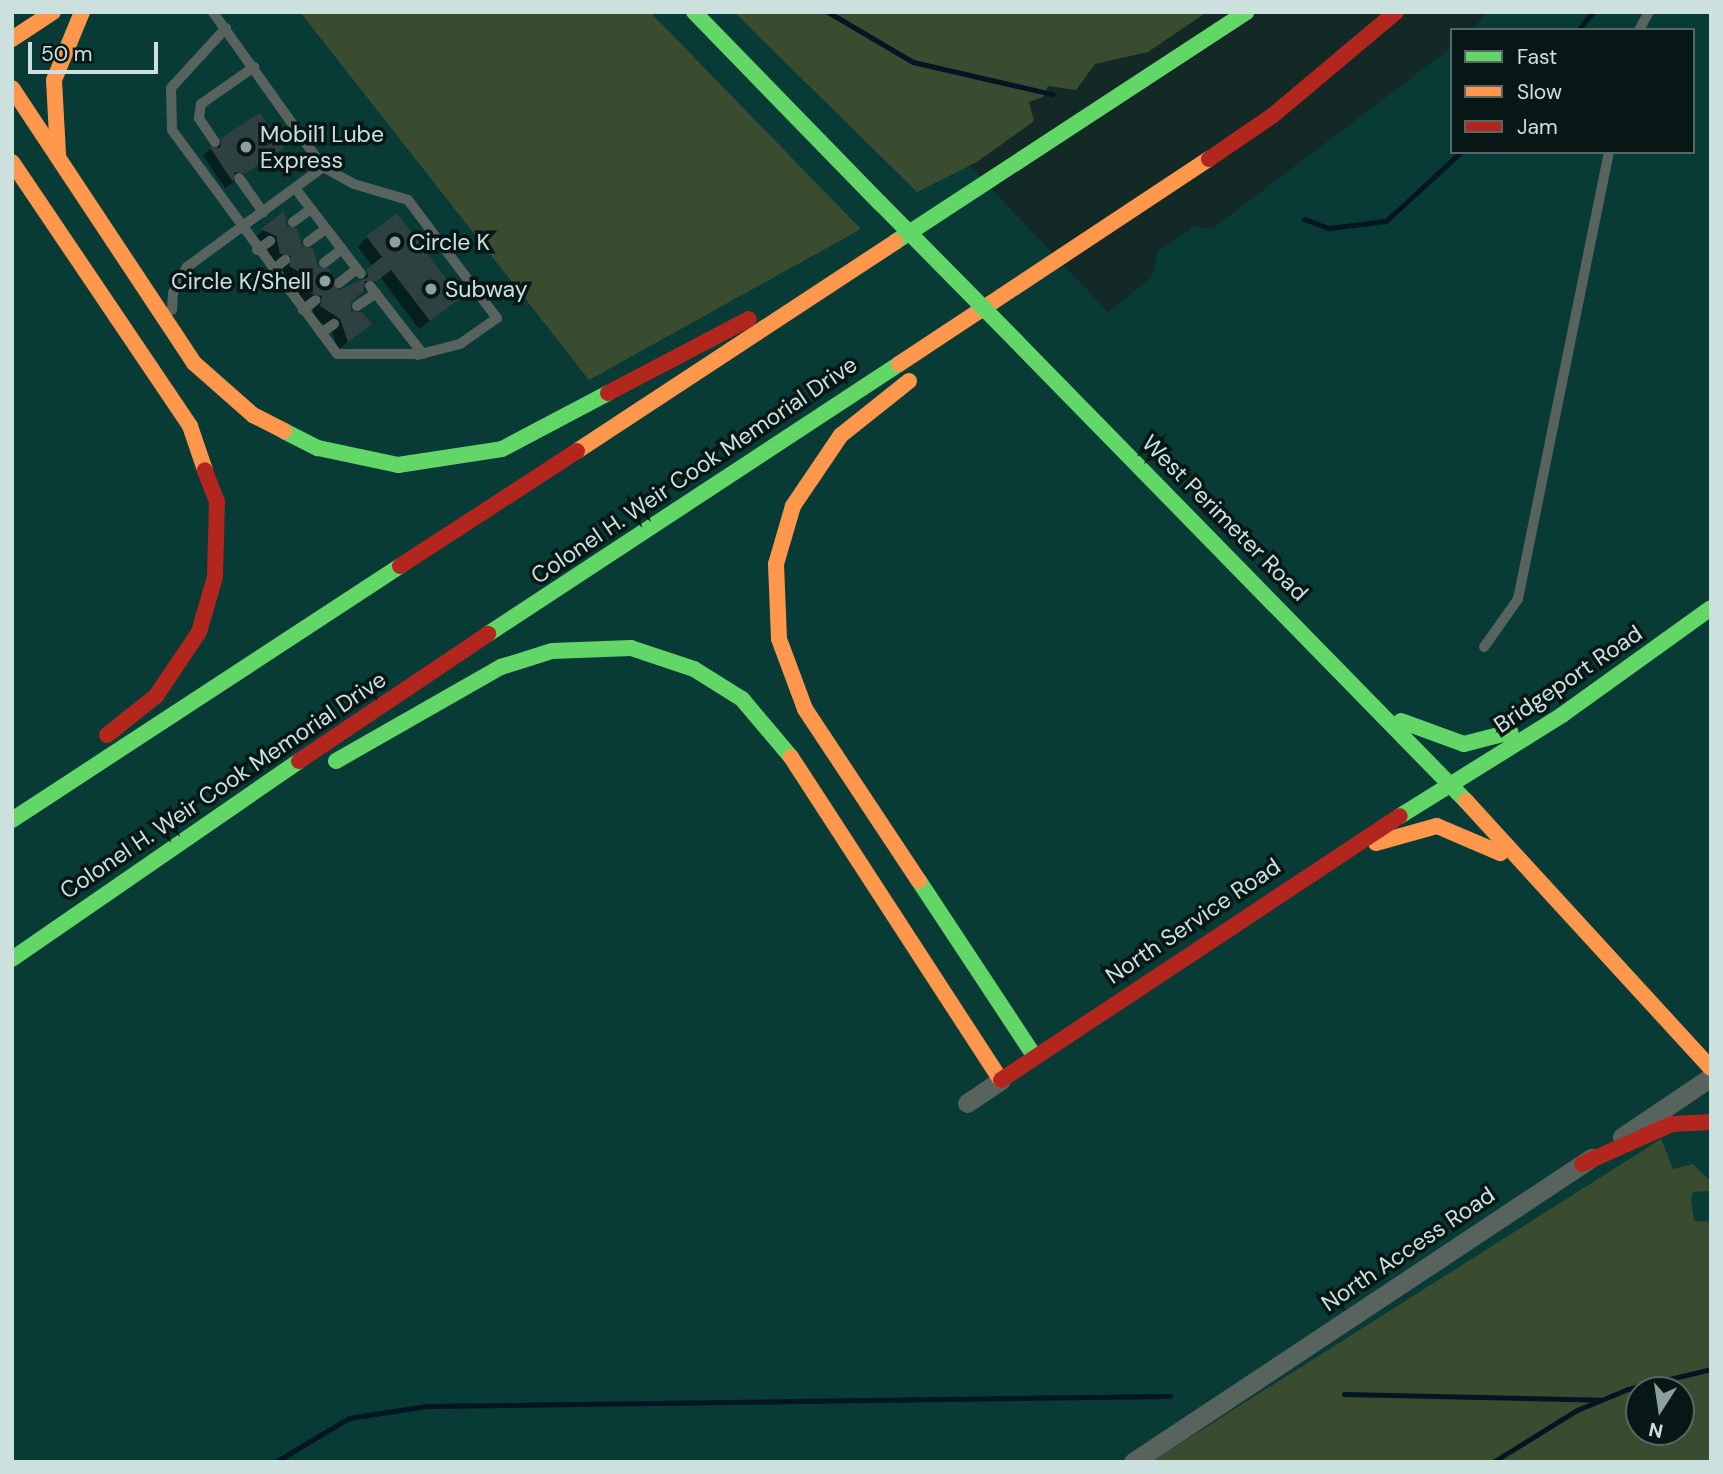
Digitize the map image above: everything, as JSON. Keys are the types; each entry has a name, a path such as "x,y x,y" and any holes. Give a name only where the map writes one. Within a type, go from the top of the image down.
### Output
{"main road":[{"path":"12,39 53,12"},
{"path":"59,160 54,80 82,12"},
{"name":"West Perimeter Road","path":"694,12 1016,341 1368,694 1523,869 1711,1068"},
{"path":"1154,74 1233,12"},
{"path":"12,820 1247,12"},
{"name":"Colonel H. Weir Cook Memorial Drive","path":"12,959 159,853 1167,188 1272,116 1396,12"},
{"path":"12,88 180,345 222,391 288,437 352,458 398,465 473,457 526,439 719,334 866,263"},
{"path":"12,162 190,426 213,484 219,534 207,610 173,675 130,718 12,802"},
{"path":"1035,1057 804,709 779,639 776,564 793,506 841,435 1167,188"},
{"name":"Bridgeport Road","path":"1448,783 1642,657 1711,608"},
{"path":"159,853 501,667 579,647 654,653 729,689 771,728 1001,1080"},
{"path":"1368,694 1421,733 1477,744 1500,738 1642,657"},
{"name":"North Service Road","path":"1001,1080 1298,879 1448,783"},
{"path":"1298,879 1421,827 1469,836 1523,869"},
{"path":"1581,1164 1672,1124 1711,1122"}],"street":[{"name":"North Access Road","path":"1133,1462 1711,1077"},
{"name":"North Service Road","path":"967,1102 1001,1080"}],"lane":[{"path":"213,12 323,167 354,184 408,200 497,318 460,344 423,354 401,356"},
{"path":"1640,28 1649,12"},
{"path":"226,28 210,52 175,82 168,106 172,130 257,250 337,354 352,358 423,354"},
{"path":"215,142 199,118 201,104 254,67"},
{"path":"1483,647 1518,600 1609,154"},
{"path":"222,391 174,318 171,302 187,267 323,167"},
{"path":"239,178 263,212"},
{"path":"295,188 359,271 339,283"},
{"path":"293,222 311,209"},
{"path":"308,242 326,229"},
{"path":"257,250 270,241"},
{"path":"324,263 342,249"},
{"path":"273,270 285,260"},
{"path":"289,290 301,281"},
{"path":"357,306 373,289 423,354"},
{"path":"303,310 316,300"},
{"path":"321,333 334,324"}],"shaded area":[{"path":"12,12 1062,12 896,88 1108,312 1152,277 1157,252 1195,226 1212,229 1450,49 1450,154 1695,154 1695,28 1474,28 1487,12 1711,12 1711,1462 12,1462"}],"green space":[{"path":"300,12 650,12 861,229 589,380"},
{"path":"734,12 1207,12 1148,52 1095,64 1076,90 1048,86 1043,97 1029,102 1034,121 977,162 917,192"},
{"path":"1661,1139 1673,1169 1693,1164 1711,1182 1709,1191 1693,1192 1691,1199 1694,1221 1711,1222 1711,1462 1151,1462"}],"building":[{"name":"Mobil1 Lube Express","path":"260,113 284,148 245,174 235,172 233,182 209,146 220,148 221,138"},
{"path":"284,211 287,226 297,228 302,246 313,248 318,267 329,269 339,290 368,277 367,269 382,257 366,236 397,213 461,298 430,321 391,270 376,282 365,281 364,291 351,302 351,311 362,312 372,324 348,342 340,319 320,306 322,296 311,294 306,276 289,266 291,256 280,254 276,236 261,229"}],"waterway":[{"path":"828,12 913,62 1052,94"},
{"path":"1580,28 1593,12"},
{"path":"1304,219 1329,228 1386,221 1459,154"},
{"path":"1493,1462 1577,1410 1628,1389 1711,1369"},
{"path":"1344,1394 1600,1400"},
{"path":"275,1462 349,1418 426,1406 1170,1396"}],"traffic: fast":[{"path":"694,12 880,203"},
{"path":"895,242 1247,12"},
{"path":"880,203 1016,341"},
{"path":"1016,341 1466,801"},
{"path":"488,634 899,364"},
{"path":"284,431 318,448 398,465 502,449 608,393"},
{"path":"12,820 400,566"},
{"path":"1400,816 1562,715 1711,608"},
{"path":"336,761 501,667 552,651 631,648 694,669 742,699 791,757"},
{"path":"1401,721 1464,744 1510,732"},
{"path":"12,959 299,761"},
{"path":"919,881 1035,1057"}],"traffic: slow":[{"path":"12,39 53,12"},
{"path":"58,154 54,80 82,12"},
{"path":"12,88 194,363 253,415 284,431"},
{"path":"899,364 1209,159"},
{"path":"12,162 190,426 205,470"},
{"path":"577,451 895,242"},
{"path":"909,381 841,435 793,506 776,564 779,639 805,709 919,881"},
{"path":"791,757 1001,1080"},
{"path":"1466,801 1711,1068"},
{"path":"1376,843 1437,826 1500,853"}],"traffic: jam":[{"path":"1209,159 1272,116 1396,12"},
{"path":"608,393 749,319"},
{"path":"400,566 577,451"},
{"path":"107,735 156,696 199,632 215,577 217,502 205,470"},
{"path":"299,761 488,634"},
{"path":"1001,1080 1400,816"},
{"path":"1582,1164 1672,1124 1711,1122"}],"place":[{"name":"Mobil1 Lube Express","path":"246,147"},
{"name":"Circle K","path":"395,242"},
{"name":"Circle K/Shell","path":"325,281"},
{"name":"Subway","path":"431,289"}]}
